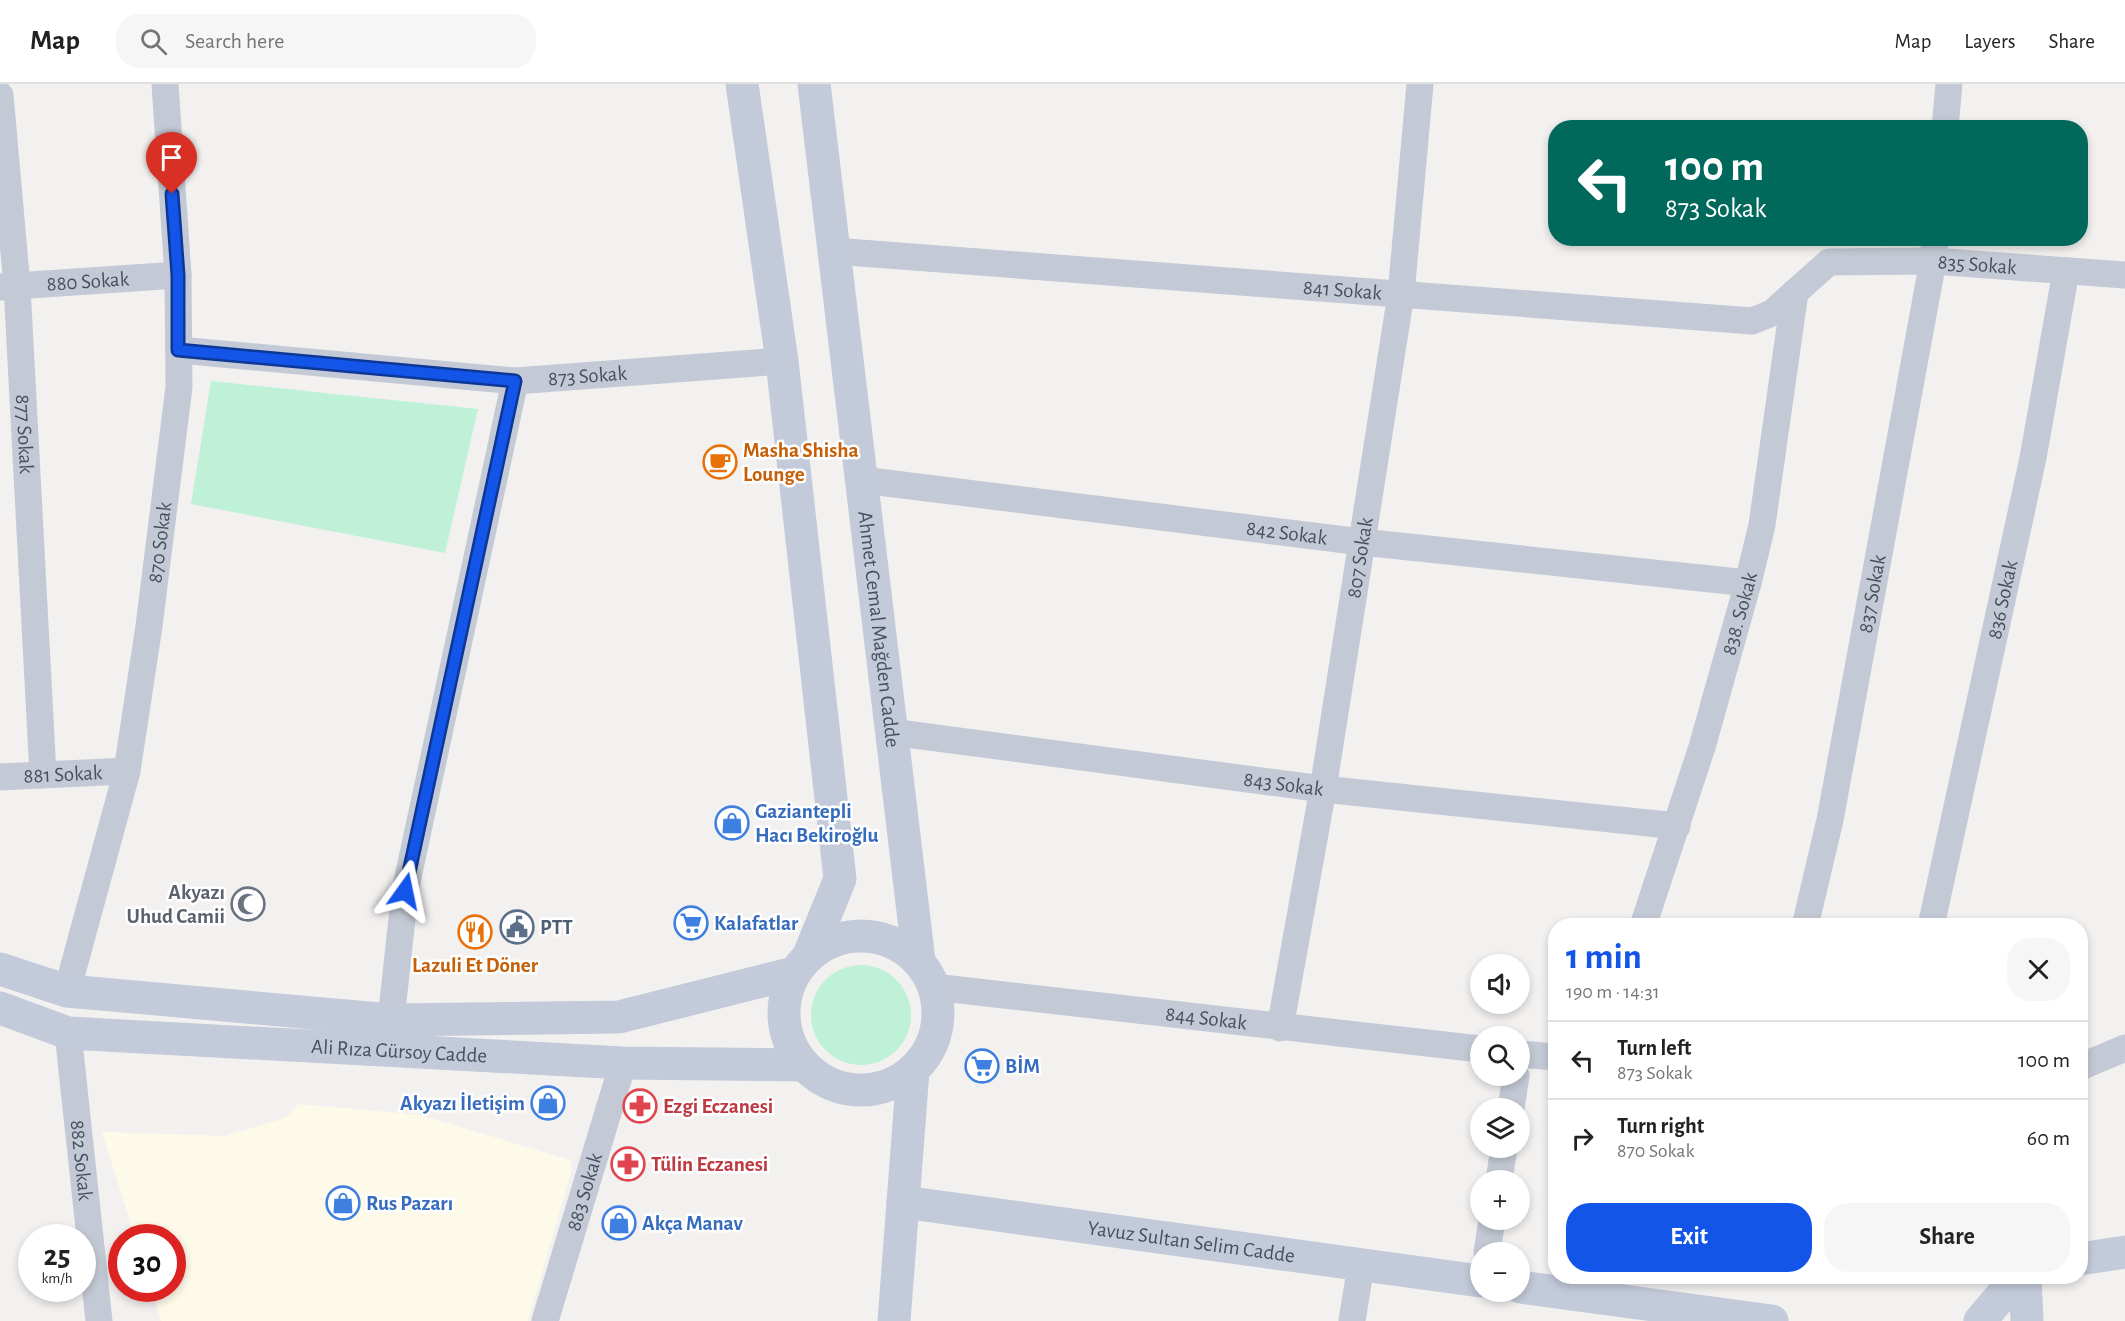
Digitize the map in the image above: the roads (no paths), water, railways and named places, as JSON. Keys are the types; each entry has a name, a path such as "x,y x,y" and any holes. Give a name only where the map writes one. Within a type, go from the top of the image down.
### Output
{"main road":[{"path":"742,84 782,361 840,879 785,996 783,1021 789,1044 803,1065 822,1080 845,1089 869,1090 892,1084 913,1071 927,1053 937,1032 939,1009 926,974 900,945 878,936 853,935 830,941 801,964"},
{"name":"Ahmet Cemal Mağden Cadde","path":"814,84 891,732 926,974"},
{"name":"Ali Rıza Gürsoy Cadde","path":"0,969 67,991 390,1020 619,1017 801,964"},
{"name":"Ali Rıza Gürsoy Cadde","path":"0,1008 68,1033 623,1063 803,1065"},
{"path":"894,1321 913,1071"},
{"name":"Yavuz Sultan Selim Cadde","path":"903,1202 1470,1280"},
{"path":"2088,1258 2125,1252"},
{"path":"1980,1321 2011,1284"},
{"path":"2025,1284 2027,1321"},
{"path":"1530,1288 1772,1321"}],"street":[{"name":"870 Sokak","path":"67,991 127,771 149,626 176,410 178,275 165,84"},
{"name":"807 Sokak","path":"1281,1028 1323,789 1401,294 1420,84"},
{"path":"1946,120 1949,84"},
{"name":"877 Sokak","path":"0,95 8,287 43,775"},
{"name":"835 Sokak","path":"1829,262 1934,250 2066,271 2125,275"},
{"name":"837 Sokak","path":"1807,918 1830,820 1934,250"},
{"name":"841 Sokak","path":"834,251 1752,321 1772,313 1829,262"},
{"name":"836 Sokak","path":"1933,918 2033,458 2066,271"},
{"name":"880 Sokak","path":"8,287 178,275"},
{"name":"838. Sokak","path":"1647,918 1702,747 1762,525 1795,292"},
{"name":"873 Sokak","path":"178,350 515,381 782,361"},
{"path":"390,1020 405,891 515,381"},
{"name":"842 Sokak","path":"862,480 1362,542 1748,583"},
{"name":"843 Sokak","path":"891,732 1323,789 1677,826"},
{"name":"881 Sokak","path":"0,777 127,771"},
{"name":"844 Sokak","path":"926,974 1281,1028 1470,1048"},
{"name":"882 Sokak","path":"68,1033 99,1321"},
{"path":"2088,1064 2125,1048"},
{"path":"1530,1055 1548,1056"},
{"name":"883 Sokak","path":"545,1321 623,1063"},
{"path":"1352,1321 1362,1265"}],"place":[{"name":"Masha Shisha Lounge","path":"720,462"},
{"name":"Gaziantepli Hacı Bekiroğlu","path":"732,823"},
{"name":"Akyazı Uhud Camii","path":"248,904"},
{"name":"Kalafatlar","path":"691,923"},
{"name":"PTT","path":"517,927"},
{"name":"Lazuli Et Döner","path":"475,932"},
{"name":"BİM","path":"982,1066"},
{"name":"Akyazı İletişim","path":"548,1103"},
{"name":"Ezgi Eczanesi","path":"640,1106"},
{"name":"Tülin Eczanesi","path":"628,1164"},
{"name":"Rus Pazarı","path":"343,1203"},
{"name":"Akça Manav","path":"619,1223"}]}
